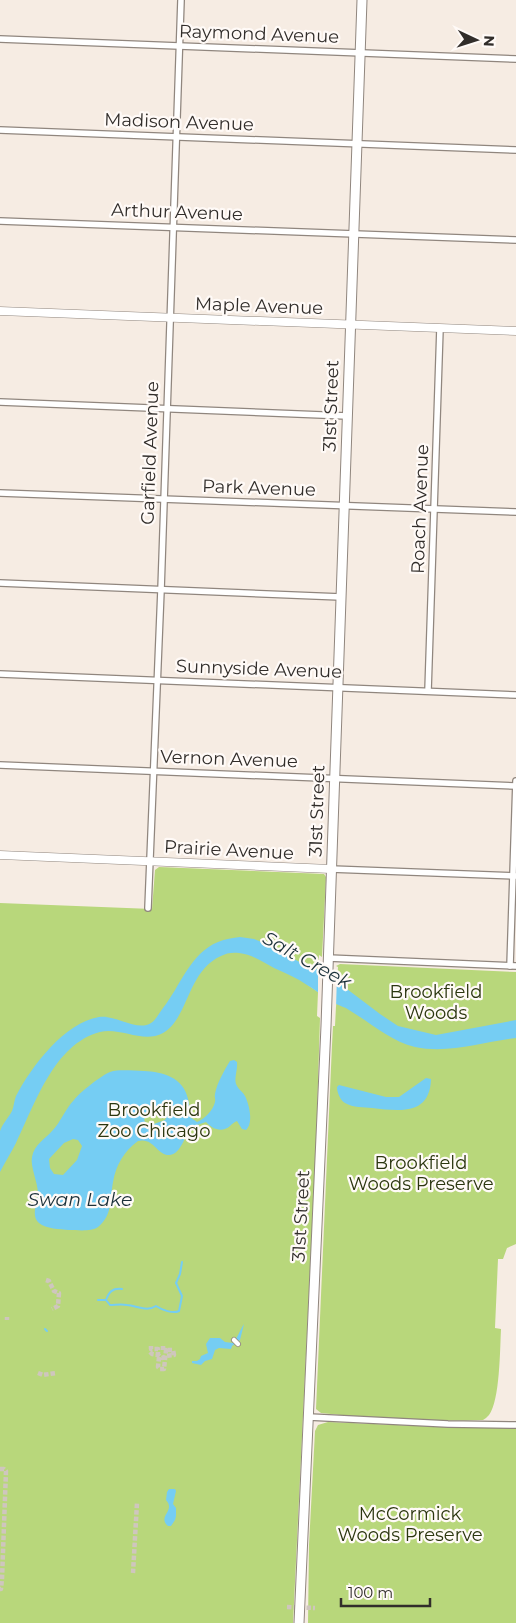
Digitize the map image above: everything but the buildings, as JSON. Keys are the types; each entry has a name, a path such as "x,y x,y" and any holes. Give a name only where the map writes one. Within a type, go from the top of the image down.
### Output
{"main road":[{"name":"31st Street","path":"300,1623 326,1026 362,0"}],"street":[{"name":"Garfield Avenue","path":"148,908 181,0"},
{"name":"Raymond Avenue","path":"0,39 516,59"},
{"name":"Madison Avenue","path":"0,130 516,150"},
{"name":"Arthur Avenue","path":"0,221 516,240"},
{"name":"Maple Avenue","path":"0,311 516,331"},
{"name":"Roach Avenue","path":"428,691 440,328"},
{"path":"0,402 347,416"},
{"name":"Park Avenue","path":"0,493 516,512"},
{"path":"0,583 341,597"},
{"name":"Sunnyside Avenue","path":"0,674 516,695"},
{"name":"Vernon Avenue","path":"0,765 516,786"},
{"path":"328,958 513,966 511,921 516,781"},
{"name":"Prairie Avenue","path":"0,855 514,876"},
{"path":"309,1417 448,1424 516,1425"}],"green space":[{"name":"Brookfield Zoo Chicago","path":"159,867 324,874 326,877 322,957 319,955 318,969 308,985 318,992 317,1016 320,1018 316,1147 293,1623 0,1623 0,903 152,909 155,870"},
{"name":"Brookfield Woods Preserve","path":"340,964 516,972 516,1244 507,1248 503,1259 498,1259 495,1328 501,1329 499,1374 493,1408 483,1420 442,1421 382,1418 321,1413 316,1409 332,1045 333,1026 335,1026 338,967 336,966"},
{"name":"McCormick Woods Preserve","path":"328,1422 516,1428 516,1623 308,1623 309,1545 315,1431 318,1425"}],"water":[{"name":"Salt Creek","path":"240,937 264,943 309,967 318,969 337,979 343,986 398,1026 436,1035 516,1020 516,1038 466,1047 428,1049 415,1047 397,1041 311,987 257,959 243,954 227,953 210,963 201,972 178,1017 172,1026 163,1033 148,1037 108,1031 100,1032 84,1039 70,1049 48,1077 0,1172 0,1131 12,1111 22,1084 50,1048 74,1027 99,1017 112,1018 139,1025 151,1023 169,1000 186,971 200,954 218,942"},
{"name":"Swan Lake","path":"234,1060 237,1062 236,1084 245,1096 249,1108 250,1123 246,1130 242,1129 237,1121 227,1128 220,1130 211,1127 206,1122 191,1127 180,1148 170,1155 162,1153 148,1142 138,1141 125,1154 116,1170 109,1212 98,1227 88,1230 69,1230 49,1228 39,1223 35,1217 38,1194 32,1165 33,1153 85,1089 114,1071 144,1071 165,1074 182,1085 189,1101 190,1117 197,1122 205,1117 212,1108 217,1086 230,1061","holes":["164,1108 170,1111 165,1120 151,1125 146,1123 144,1120 147,1115","73,1139 78,1140 82,1146 77,1160 63,1175 54,1174 50,1168 49,1159 64,1143"]},
{"path":"426,1078 431,1079 425,1100 419,1105 402,1110 351,1106 342,1100 337,1089 339,1085 386,1097 399,1097"},
{"path":"244,1324 240,1340 231,1349 219,1348 215,1350 212,1359 205,1361 201,1365 192,1363 192,1361 197,1361 201,1356 208,1353 206,1344 210,1338 220,1338 225,1342 233,1343"},
{"path":"169,1489 175,1489 176,1491 173,1504 176,1508 176,1516 171,1526 168,1526 164,1519 169,1507 166,1500"}],"pier":[{"path":"318,967 337,976 336,1007 318,995"}],"waterway":[{"path":"98,1300 106,1300 110,1305 125,1305 146,1309 156,1306 168,1311 179,1311 182,1296 176,1283 182,1262"},
{"path":"106,1300 111,1291 122,1289"}],"tunnel":[{"path":"46,1280 49,1281 54,1291 59,1293 58,1306 52,1309"},
{"path":"151,1346 151,1349 158,1349 158,1355"},
{"path":"159,1357 158,1367 164,1369 166,1350 163,1350 163,1346"},
{"path":"150,1352 162,1358 174,1355 173,1350 166,1350"},
{"path":"38,1373 43,1375 56,1373"},
{"path":"0,1469 6,1471 0,1589"},
{"path":"133,1573 137,1503"},
{"path":"287,1607 315,1608"}],"park label":[{"name":"Brookfield Woods","path":"436,1002"}]}
